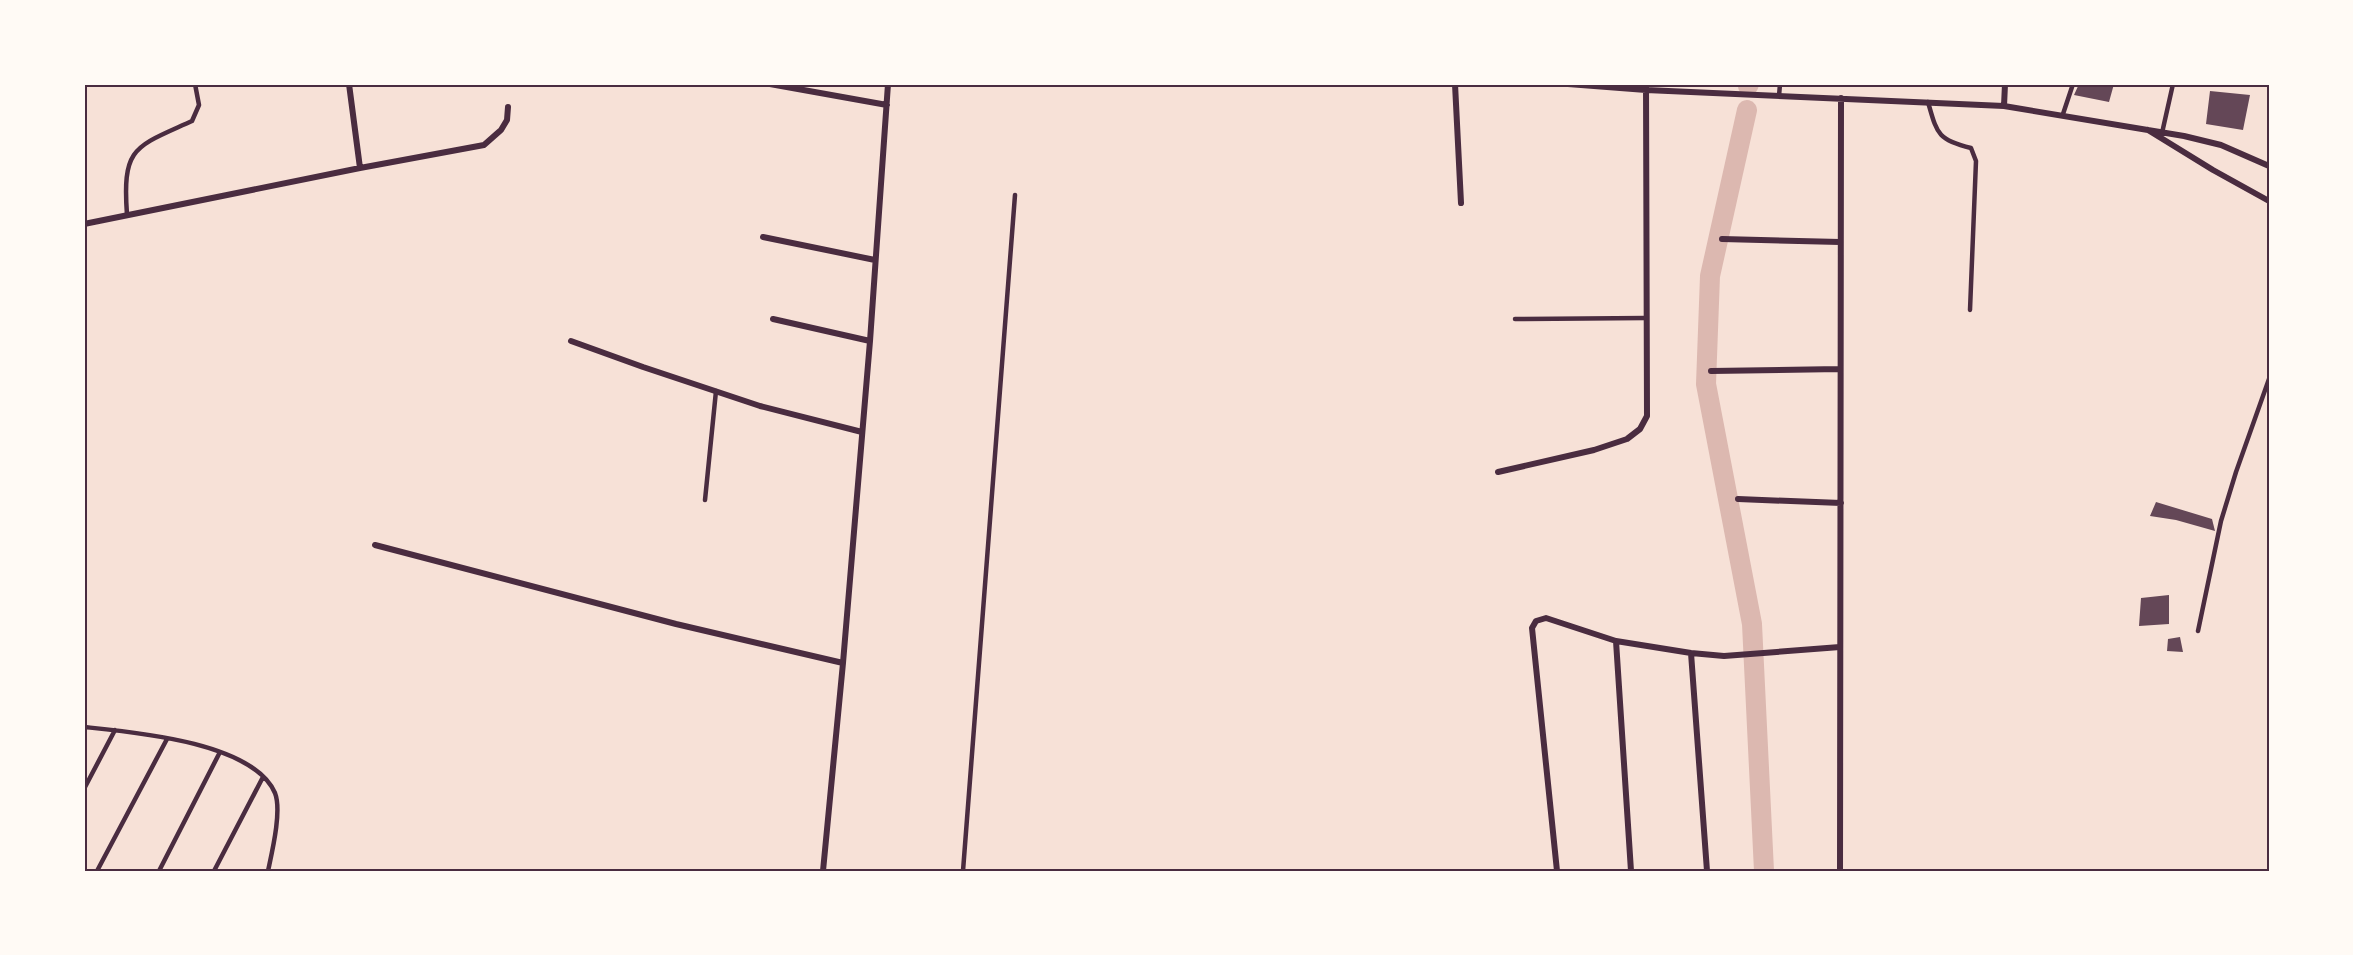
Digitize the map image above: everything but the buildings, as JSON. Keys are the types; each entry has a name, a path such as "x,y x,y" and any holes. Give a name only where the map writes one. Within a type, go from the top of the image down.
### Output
{"street":[{"path":"349,84 360,168"},
{"path":"770,84 887,105"},
{"path":"823,871 870,341 888,84"},
{"path":"1455,84 1461,203"},
{"path":"1568,84 2004,106 2063,114 2222,145 2269,166"},
{"path":"2004,106 2006,84"},
{"path":"1498,472 1627,440 1640,429 1647,416 1646,87"},
{"path":"1840,98 1840,871"},
{"path":"84,224 484,145 501,130 507,120 508,107"},
{"path":"2162,135 2212,170 2269,201"},
{"path":"763,237 875,260"},
{"path":"1722,239 1840,242"},
{"path":"773,319 870,341"},
{"path":"571,341 760,406 862,432"},
{"path":"1711,372 1840,369"},
{"path":"1738,499 1840,503"},
{"path":"375,546 676,624 843,663"},
{"path":"1557,871 1532,628 1536,621 1546,618 1616,641 1724,656 1840,647"},
{"path":"1616,641 1631,871"},
{"path":"1691,653 1707,871"}],"lane":[{"path":"127,215 126,171 133,155 147,140 192,121 199,105 195,84"},
{"path":"1779,96 1780,84"},
{"path":"2063,114 2073,84"},
{"path":"2162,135 2173,84"},
{"path":"1928,102 1936,130 1941,136 1971,148 1976,161 1970,310"},
{"path":"963,871 1015,195"},
{"path":"1515,319 1646,318"},
{"path":"2198,631 2221,521 2269,379"},
{"path":"705,500 716,392"},
{"path":"84,727 167,739 220,752 236,757 263,777 275,794 277,819 268,871"},
{"path":"84,789 115,730"},
{"path":"97,871 167,739"},
{"path":"159,871 220,752"},
{"path":"214,871 263,777"}],"waterway":[{"path":"1747,110 1710,276 1706,384 1752,624 1764,871"}]}
